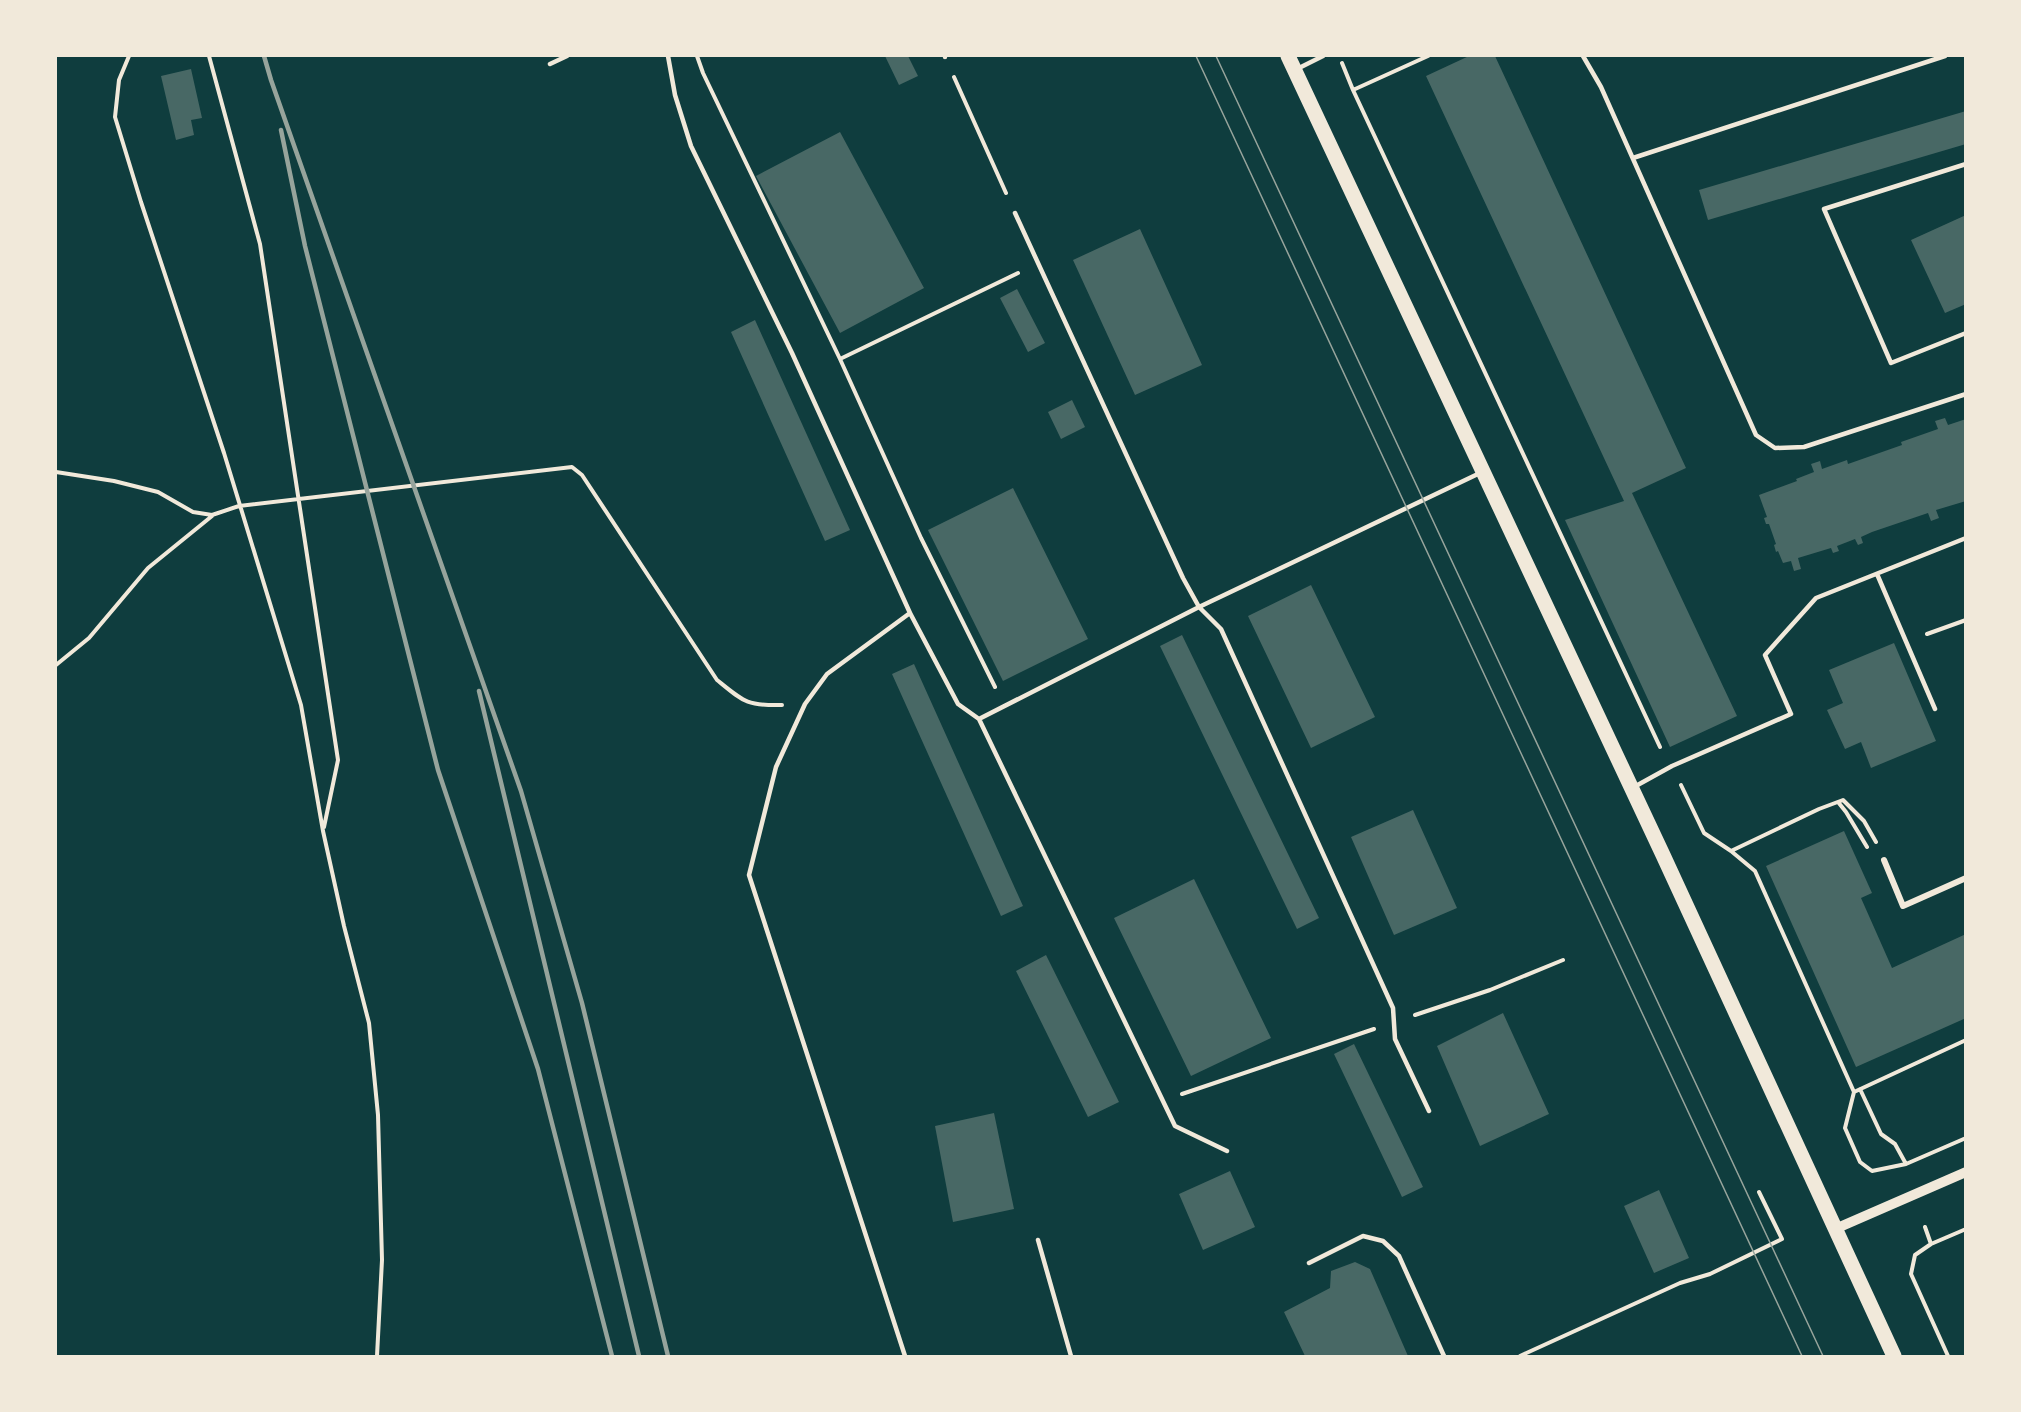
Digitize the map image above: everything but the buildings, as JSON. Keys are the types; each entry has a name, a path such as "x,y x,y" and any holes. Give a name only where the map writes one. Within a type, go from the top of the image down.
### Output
{"main road":[{"path":"1288,56 1632,788 1894,1356"}],"street":[{"path":"1884,860 1903,906 1965,878"},
{"path":"1835,1229 1965,1172"}],"lane":[{"path":"550,63 567,56"},
{"path":"668,56 675,95 691,146 792,353 910,614 958,704 979,719 1175,1126 1227,1151"},
{"path":"1294,70 1323,56"},
{"path":"1583,56 1601,87 1756,435 1775,448 1804,447 1965,394"},
{"path":"1633,158 1945,56"},
{"path":"1965,164 1824,209 1891,363 1965,333"},
{"path":"1015,213 1198,607 1221,629 1393,1008 1395,1040 1430,1111"},
{"path":"979,719 1198,607 1482,472"},
{"path":"1632,788 1672,766 1791,714 1765,655 1816,598 1965,538"},
{"path":"1877,573 1935,710"},
{"path":"905,1356 749,875 776,767 805,704 827,674 910,614"},
{"path":"1309,1263 1363,1236 1383,1241 1400,1256 1444,1356"},
{"path":"1038,1240 1071,1356"}],"path":[{"path":"129,56 119,80 115,117 224,453 301,705 323,831 369,1023 378,1114 381,1249 377,1356"},
{"path":"209,56 260,244 338,760 323,831"},
{"path":"697,56 708,84 840,359 921,538 1005,706"},
{"path":"945,56 1015,213"},
{"path":"1339,56 1651,728 1704,833 1755,871 1854,1092 1845,1128 1860,1162 1872,1171 1906,1164 1965,1138"},
{"path":"1353,90 1428,56"},
{"path":"840,359 1038,263"},
{"path":"56,665 89,638 148,568 212,515 239,506 572,467 582,475 717,681 741,700 755,705 805,704"},
{"path":"56,472 114,481 158,492 193,512 212,515"},
{"path":"1906,642 1965,620"},
{"path":"1731,851 1843,800 1872,832"},
{"path":"1838,802 1868,849 1884,860"},
{"path":"1854,1092 1965,1040"},
{"path":"1860,1089 1881,1134 1895,1143 1906,1164"},
{"path":"1520,1356 1680,1283 1710,1274 1782,1239 1759,1192"},
{"path":"1925,1227 1931,1244"},
{"path":"1948,1356 1911,1274 1915,1255 1931,1244 1965,1229"}],"tram line":[{"path":"1196,56 1802,1356"},
{"path":"1216,56 1823,1356"}],"railway":[{"path":"264,56 521,791 582,1003 668,1356"},
{"path":"281,130 305,246 438,770 538,1069 612,1356"},
{"path":"479,691 639,1356"}]}
